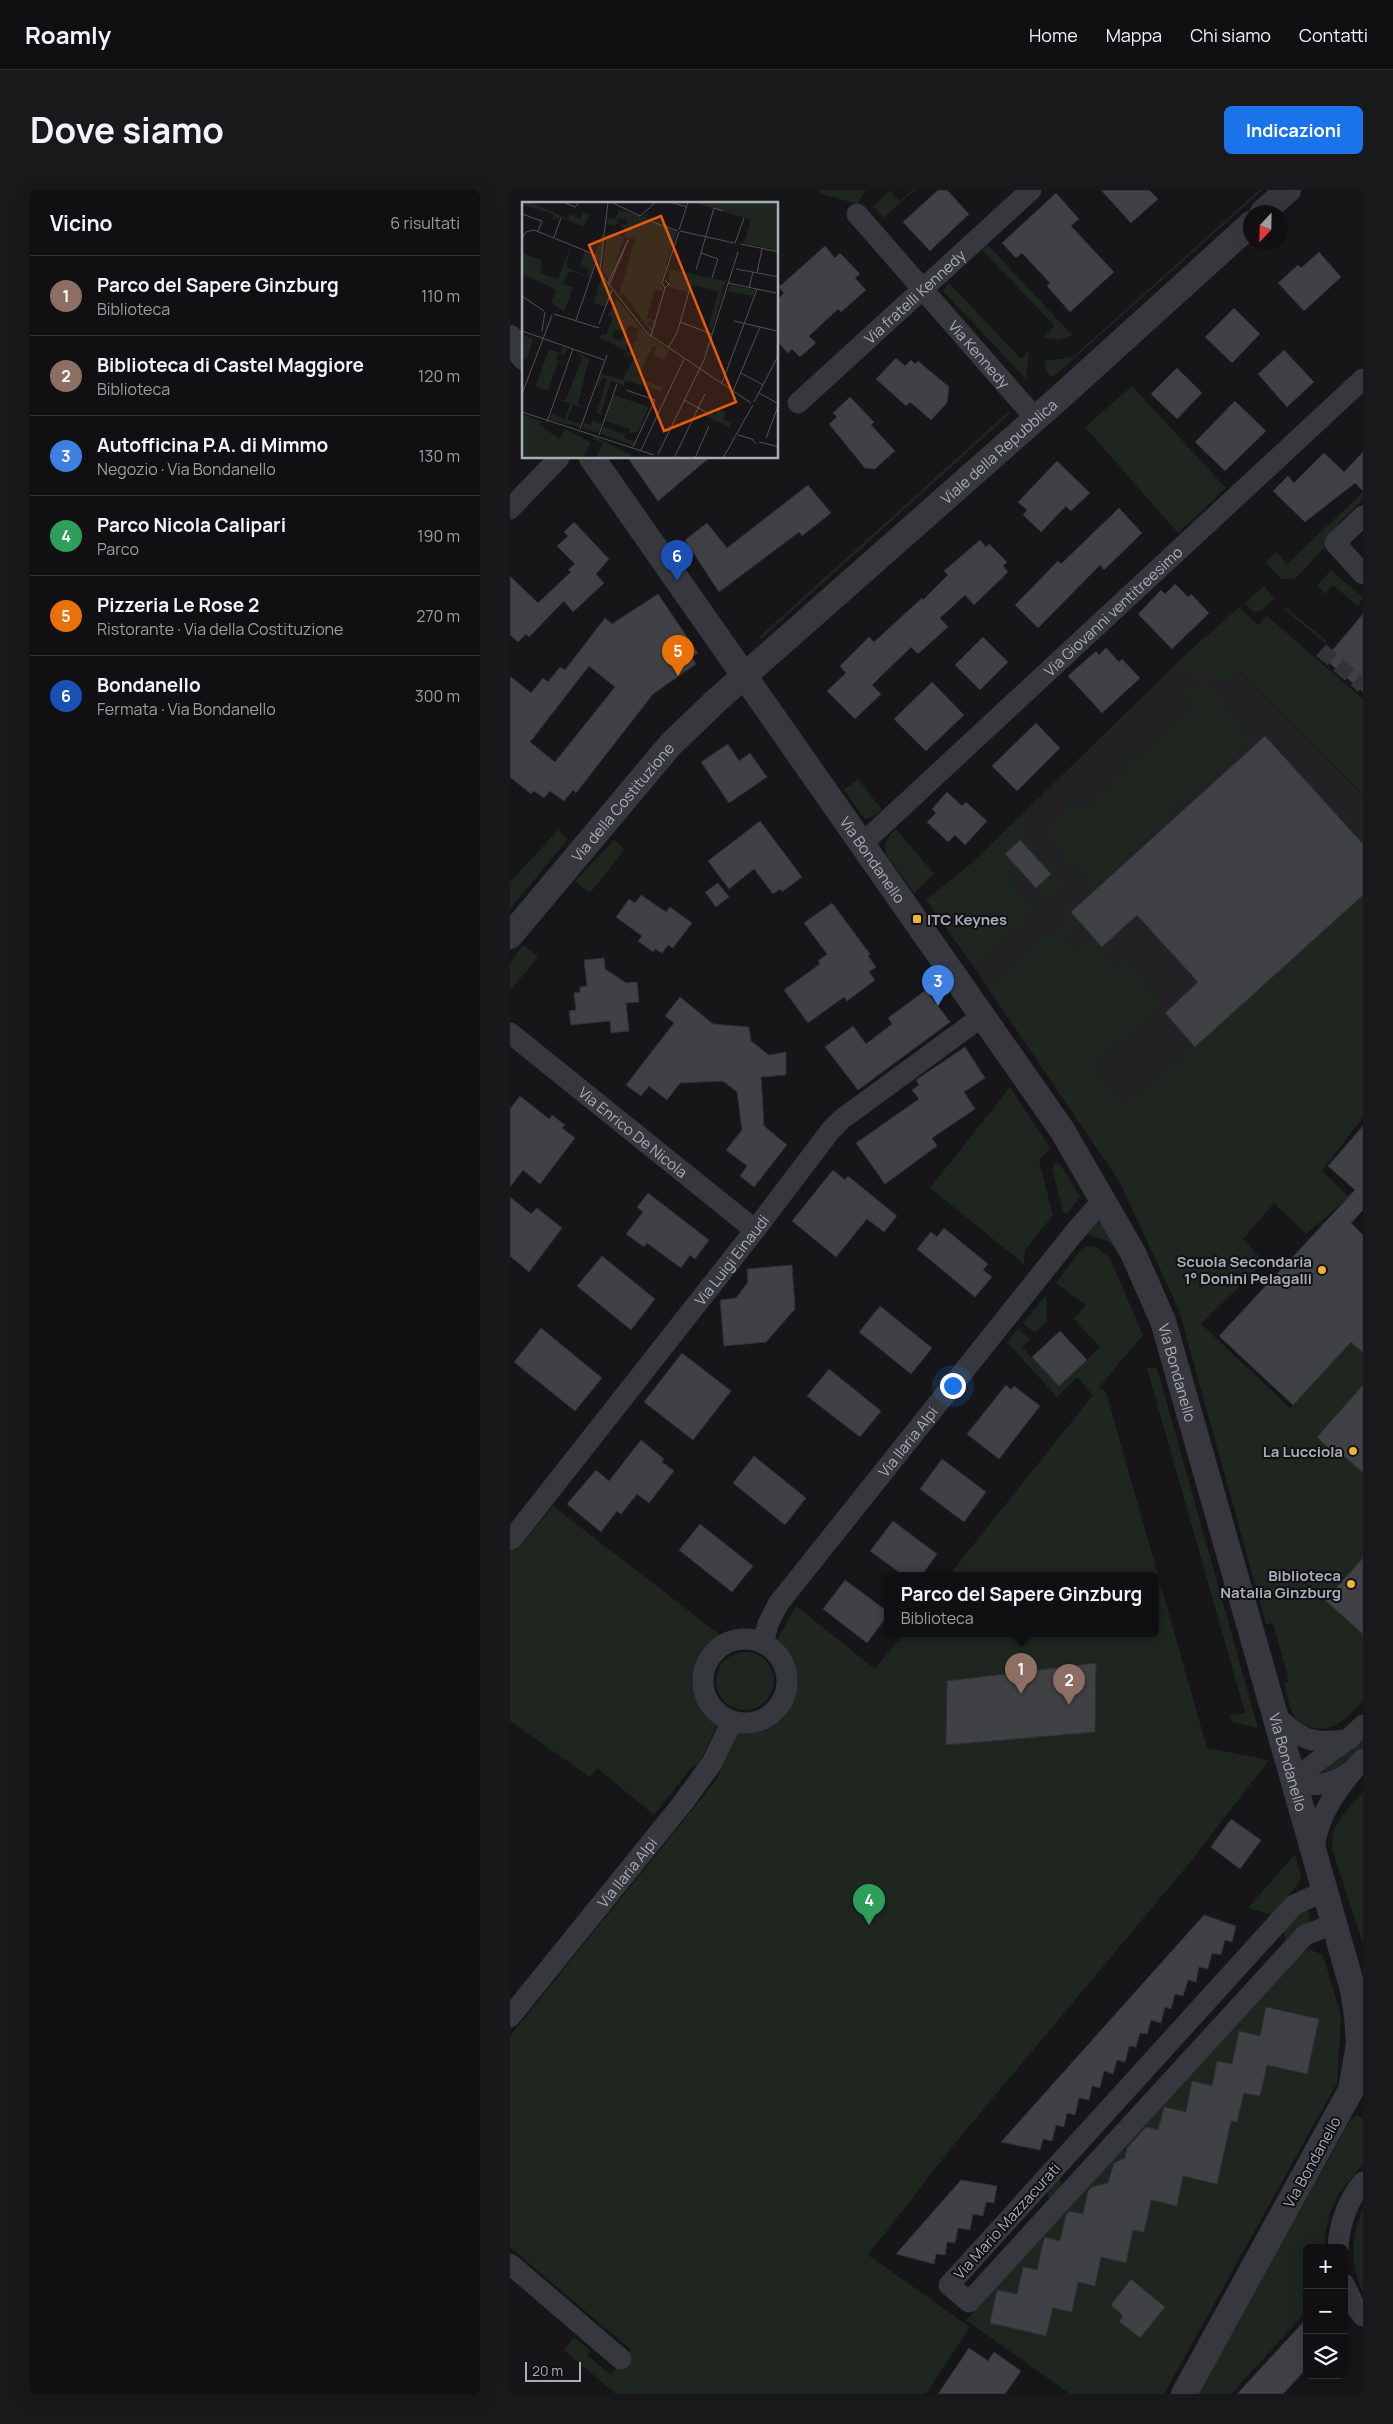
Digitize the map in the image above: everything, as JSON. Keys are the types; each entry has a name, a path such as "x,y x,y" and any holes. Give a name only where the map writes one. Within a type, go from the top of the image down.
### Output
{"street":[{"name":"Via fratelli Kennedy","path":"798,403 1031,190"},
{"path":"1271,205 1288,190"},
{"name":"Via Kennedy","path":"857,214 1036,419"},
{"name":"Viale della Repubblica","path":"743,675 1036,419 1243,230"},
{"path":"510,338 522,354"},
{"name":"Via Giovanni ventitreesimo","path":"863,843 1363,380"},
{"path":"510,509 557,459"},
{"name":"Via Bondanello","path":"593,459 1062,1130 1134,1253 1163,1322 1325,1891 1352,1990 1358,2016 1361,2044 1357,2095 1184,2394"},
{"path":"1363,516 1335,543 1363,574"},
{"name":"Via della Costituzione","path":"510,936 671,744 743,675"},
{"name":"Via Luigi Einaudi","path":"512,1539 842,1119 984,1016"},
{"name":"Via Enrico De Nicola","path":"510,1033 755,1230"},
{"name":"Via Ilaria Alpi","path":"763,1643 768,1624 778,1604 1074,1233 1094,1210 1106,1204"},
{"path":"740,1639 763,1643 776,1651 784,1664 788,1680 785,1695 779,1707 770,1716 758,1721 745,1723 732,1721 720,1715 711,1705 705,1694 703,1681 705,1668 718,1648 728,1642 740,1639"},
{"path":"1275,1715 1292,1732 1308,1741 1326,1742 1357,1732"},
{"name":"Via Ilaria Alpi","path":"510,2017 682,1804 712,1763 732,1721"},
{"path":"1294,1782 1308,1767 1357,1732"},
{"path":"1294,1782 1320,1786 1332,1783 1357,1765"},
{"path":"1314,1851 1318,1824 1357,1765"},
{"name":"Via Mario Mazzacurati","path":"1325,1891 1294,1905 949,2285 969,2302 1305,1935 1334,1924"},
{"path":"1339,2244 1348,2204 1363,2182"},
{"path":"510,2264 622,2359"},
{"path":"1346,2289 1353,2303 1363,2316"}],"shaded area":[{"path":"818,190 866,190 857,204 822,194"},
{"path":"912,190 915,190 883,218 873,206 890,191 900,201"},
{"path":"1259,190 1263,190 1246,205 1243,205 1243,208 1053,377 1046,370 1044,361 1073,357"},
{"path":"988,245 1072,335 1059,340 1044,337 1055,326 982,250"},
{"path":"949,283 1021,359 1029,351 1026,379 943,291"},
{"path":"1132,386 1226,488 1178,533 1085,427"},
{"path":"1009,411 1011,413 761,639 759,637"},
{"path":"1363,492 1363,499 1339,523 1330,541 1298,576 1293,579 1282,579 1265,562 1276,552 1287,564"},
{"path":"1331,570 1363,597 1358,606 1333,585 1325,594 1317,586"},
{"path":"1264,586 1274,598 1261,611 1254,612 1245,603"},
{"path":"1239,607 1258,625 1267,616 1363,699 1363,794 1241,672 1231,681 1210,674 1190,678 1177,663"},
{"path":"1285,607 1327,641 1325,643 1284,609"},
{"path":"1205,636 1363,795 1363,945 1119,1181 973,966 1025,919 974,861"},
{"path":"1204,685 1216,688 1224,695 1217,701 1253,739 1092,887 1051,839 1052,824 1072,802 1082,813 1131,767 1121,755 1125,752 1136,762 1193,707 1183,696 1190,688"},
{"path":"858,779 882,810 872,817 865,819 844,790"},
{"path":"1018,818 1021,834 1063,886 1047,901 1036,888 1051,874 1019,841 1005,854 1017,868 1008,877 1037,910 973,966 926,900 974,861"},
{"path":"1363,825 1363,844 1353,833"},
{"path":"896,829 934,874 914,893 886,854 885,846 887,840"},
{"path":"558,830 568,839 510,909 510,882"},
{"path":"614,840 625,849 590,893 575,881"},
{"path":"1363,895 1363,1117 1322,1171 1349,1197 1306,1234 1274,1203 1243,1239 1264,1262 1201,1324 1290,1408 1351,1342 1363,1353 1363,1701 1334,1726 1320,1729 1305,1725 1293,1714 1284,1683 1289,1681 1273,1623 1266,1624 1179,1310 1119,1181 988,988 1074,916 1081,923 1063,940 1075,952 1094,937 1102,947 1097,952 1112,969 1123,959 1164,1003 1091,1069 1125,1106 1195,1047"},
{"path":"523,945 538,957 510,991 510,963"},
{"path":"1010,1087 1050,1148 1039,1160 1053,1215 1025,1250 1024,1264 930,1188"},
{"path":"1055,1163 1060,1164 1080,1197 1067,1214 1063,1211 1052,1169"},
{"path":"1097,1222 1102,1223 1116,1250 1109,1242 1088,1234"},
{"path":"1088,1246 1096,1247 1110,1258 1143,1335 1099,1387 1106,1392 1157,1572 951,1572 1093,1395 1077,1377 1057,1397 1007,1342 1018,1329 1030,1339 1022,1347 1059,1386 1100,1347 1074,1319 1086,1305 1056,1283 1082,1248"},
{"path":"1046,1295 1047,1322 1035,1333 1023,1323"},
{"path":"1147,1368 1157,1368 1258,1728 1232,1722 1230,1715 1245,1713"},
{"path":"553,1506 724,1638 713,1646 705,1656 697,1679 701,1703 708,1713 719,1721 698,1766 692,1767 654,1815 597,1768 590,1777 510,1721 510,1546 517,1550"},
{"path":"1159,1579 1207,1748 1269,1760 1187,1866 956,2142 868,2255 970,2327 926,2394 616,2394 564,2350 574,2337 590,2350 587,2355 611,2375 631,2350 510,2247 510,2036 717,1779 738,1730 762,1729 771,1724 785,1709 793,1690 794,1670 791,1660 777,1640 796,1606 875,1669 901,1637 1159,1637"},
{"path":"739,1652 751,1652 766,1660 774,1675 774,1687 766,1702 751,1710 739,1710 724,1702 716,1687 716,1675 724,1660"},
{"path":"1363,1740 1363,1749 1341,1767 1309,1778"},
{"path":"1363,1792 1363,1944 1332,1849 1333,1832 1341,1817"},
{"path":"1295,1854 1301,1876 1300,1881 1273,1915 1248,1908"},
{"path":"1303,1907 1309,1911 1309,1921 1287,1947 1283,1929"},
{"path":"1309,1949 1323,1955 1341,2016 1337,2083 1164,2394 1070,2394 966,2320 1300,1954"},
{"path":"1357,2115 1363,2118 1363,2164 1338,2195 1330,2212 1325,2233 1325,2244 1303,2244 1303,2315 1231,2394 1197,2394 1351,2119"},
{"path":"1058,2173 1062,2190 1050,2204 1046,2186"},
{"path":"1363,2208 1363,2292 1354,2260 1354,2239"}],"building":[{"path":"938,190 947,190 969,214 930,251 903,222"},
{"path":"1101,190 1149,190 1158,199 1131,223"},
{"path":"1056,193 1079,219 1071,226 1114,272 1070,312 1047,286 1050,283 1022,253 1016,258 1002,243"},
{"path":"825,246 835,258 840,253 860,274 855,278 866,290 841,312 838,309 809,336 816,343 800,357 792,349 788,353 779,343 779,298 784,293 779,287"},
{"path":"1319,252 1341,277 1304,311 1278,283 1298,265 1301,268"},
{"path":"1234,308 1260,334 1232,363 1205,337"},
{"path":"1284,350 1314,382 1287,407 1258,374"},
{"path":"896,358 905,366 911,360 915,364 918,361 949,387 947,403 931,420 910,402 906,406 876,379"},
{"path":"1177,368 1202,393 1177,419 1151,394"},
{"path":"850,397 874,422 871,425 895,451 875,469 865,468 829,424 837,417 833,413"},
{"path":"1235,401 1266,431 1225,471 1195,442"},
{"path":"1363,452 1363,491 1355,483 1305,522 1273,491 1288,476 1294,483 1324,453 1344,472"},
{"path":"629,459 708,459 658,501"},
{"path":"1057,461 1090,493 1071,511 1066,506 1041,532 1023,515 1027,510 1018,502"},
{"path":"808,485 831,513 802,536 799,532 719,592 685,540 707,523 727,548"},
{"path":"1119,508 1142,533 1104,570 1100,565 1038,628 1015,605 1058,561 1061,564"},
{"path":"574,522 609,559 596,574 604,583 573,612 564,601 529,637 526,634 518,642 510,635 510,576 538,603 571,572 568,570 575,564 557,546 568,536 564,532"},
{"path":"980,540 986,547 989,544 1007,562 1003,566 1008,572 974,605 965,595 940,618 948,627 918,654 911,647 872,685 881,694 855,719 827,691 846,673 840,666 869,637 874,642 922,598 923,600 948,575 944,571"},
{"path":"1175,584 1188,597 1191,594 1209,613 1172,649 1138,614 1161,590 1165,594"},
{"path":"658,594 698,653 692,657 696,664 653,694 576,793 573,790 564,801 550,791 544,798 534,791 531,794 510,777 510,676 531,693 543,678 548,682 560,667 565,670 605,618 612,624","holes":["589,666 615,687 555,762 530,742"]},
{"path":"1363,614 1363,692 1325,659"},
{"path":"983,637 1008,662 980,690 955,665"},
{"path":"1106,648 1119,662 1122,659 1140,678 1102,713 1068,676 1096,651 1099,655"},
{"path":"932,682 964,715 926,751 894,719"},
{"path":"1036,723 1060,748 1017,791 992,766"},
{"path":"1265,736 1363,844 1363,895 1195,1047 1165,1013 1198,982 1137,915 1102,947 1071,912"},
{"path":"728,744 739,761 750,753 767,777 729,803 701,762"},
{"path":"947,792 962,806 966,802 987,821 965,845 955,835 948,842 927,822 936,813 932,809"},
{"path":"760,821 802,877 782,892 780,889 773,894 754,869 729,889 708,861"},
{"path":"1020,840 1051,874 1036,888 1005,854"},
{"path":"718,883 729,897 716,907 705,892"},
{"path":"641,895 666,912 670,907 692,923 673,948 668,945 662,953 655,949 653,952 638,941 642,936 616,917 629,899 635,903"},
{"path":"832,903 870,954 868,956 876,967 869,972 875,980 847,1001 844,997 808,1023 784,990 820,964 818,961 827,954 804,923"},
{"path":"604,958 605,969 626,983 637,982 639,1002 626,1003 629,1031 611,1033 610,1021 571,1025 569,1011 576,1010 574,993 580,992 580,987 587,986 584,960"},
{"path":"926,990 950,1022 858,1090 825,1047 853,1026 866,1044 892,1024 888,1018"},
{"path":"680,997 713,1024 749,1027 751,1041 769,1055 786,1052 786,1075 761,1077 764,1126 787,1145 754,1187 740,1176 747,1166 726,1150 742,1130 737,1092 723,1081 680,1083 667,1100 649,1086 641,1096 626,1085 674,1023 665,1016"},
{"path":"965,1047 985,1078 964,1092 975,1109 932,1138 937,1146 885,1184 856,1143 919,1099 912,1090 919,1085 916,1080"},
{"path":"520,1096 549,1119 552,1115 565,1125 562,1128 575,1138 540,1184 523,1170 510,1187 510,1109"},
{"name":"Scuola Secondaria 1° Donini Pelagalli","path":"1363,1126 1363,1210 1351,1223 1363,1235 1363,1353 1351,1342 1293,1405 1219,1336 1355,1190 1328,1166"},
{"path":"833,1170 845,1180 848,1176 897,1216 884,1232 867,1219 836,1257 792,1221"},
{"path":"648,1193 709,1240 695,1259 690,1255 681,1268 647,1243 644,1247 626,1234 643,1212 637,1207"},
{"path":"510,1197 531,1214 537,1208 562,1228 529,1272 510,1256"},
{"path":"944,1228 988,1264 983,1270 992,1277 975,1297 917,1249 931,1232 937,1237"},
{"path":"602,1256 655,1299 631,1330 577,1286"},
{"path":"792,1265 795,1309 766,1342 724,1346 720,1300 736,1298 748,1282 747,1269"},
{"path":"880,1306 932,1348 911,1374 859,1332"},
{"path":"541,1328 602,1378 575,1411 514,1362"},
{"path":"1060,1331 1087,1360 1059,1386 1032,1357"},
{"path":"682,1353 731,1391 693,1440 644,1402"},
{"path":"829,1369 881,1411 860,1437 807,1396"},
{"path":"1006,1385 1011,1390 1014,1386 1040,1406 999,1459 967,1434"},
{"path":"1363,1385 1363,1473 1344,1456 1341,1460 1317,1437"},
{"path":"641,1440 664,1459 662,1462 674,1471 649,1503 637,1494 621,1514 617,1511 601,1532 567,1504 596,1470 609,1481"},
{"path":"754,1456 806,1498 785,1525 733,1483"},
{"path":"942,1459 986,1492 964,1522 920,1489"},
{"path":"893,1521 937,1554 924,1572 899,1572 870,1551"},
{"path":"700,1524 753,1566 732,1592 679,1550"},
{"name":"Biblioteca Natalia Ginzburg","path":"1363,1558 1363,1634 1325,1600"},
{"path":"845,1580 884,1609 884,1620 867,1643 823,1609"},
{"path":"1096,1663 1095,1732 946,1745 947,1681"},
{"path":"1231,1819 1261,1840 1240,1869 1211,1847"},
{"path":"1204,1915 1236,1926 1232,1942 1225,1940 1221,1955 1212,1953 1208,1969 1199,1967 1196,1982 1188,1980 1183,1996 1175,1994 1171,2009 1165,2007 1161,2023 1151,2020 1147,2034 1140,2033 1136,2047 1129,2046 1125,2062 1117,2060 1113,2074 1104,2071 1100,2088 1092,2086 1089,2100 1079,2098 1075,2115 1067,2113 1064,2127 1056,2125 1052,2141 1043,2139 1040,2150 1001,2142"},
{"path":"1266,2007 1319,2019 1307,2074 1267,2065 1260,2096 1244,2093 1237,2122 1231,2121 1217,2184 1183,2176 1177,2206 1151,2200 1144,2232 1133,2230 1126,2263 1101,2257 1095,2286 1078,2282 1072,2312 1053,2308 1046,2336 990,2323 997,2290 1017,2294 1023,2267 1037,2270 1045,2237 1060,2241 1066,2215 1069,2211 1083,2214 1088,2191 1092,2187 1108,2183 1114,2163 1125,2158 1127,2148 1146,2127 1158,2130 1164,2107 1186,2112 1192,2081 1212,2086 1217,2061 1232,2064 1239,2031 1260,2036"},
{"path":"961,2180 997,2186 994,2203 986,2202 983,2216 973,2214 970,2230 958,2228 955,2243 947,2242 945,2255 936,2254 934,2264 896,2254"},
{"path":"1131,2279 1165,2307 1140,2338 1119,2321 1123,2316 1111,2305"},
{"path":"1303,2322 1303,2372 1283,2394 1237,2394"},
{"path":"969,2348 988,2361 994,2352 1021,2371 1005,2394 938,2394"}],"tunnel":[{"path":"1321,650 1363,686"}],"place":[{"name":"Bondanello","path":"677,581"},
{"name":"Pizzeria Le Rose 2","path":"678,676"},
{"name":"ITC Keynes","path":"917,919"},
{"name":"Autofficina P.A. di Mimmo","path":"938,1006"},
{"name":"Scuola Secondaria 1° Donini Pelagalli","path":"1322,1270"},
{"name":"La Lucciola","path":"1353,1451"},
{"name":"Biblioteca Natalia Ginzburg","path":"1351,1584"},
{"name":"Parco del Sapere Ginzburg","path":"1021,1694"},
{"name":"Biblioteca di Castel Maggiore","path":"1069,1705"},
{"name":"Parco Nicola Calipari","path":"869,1925"}]}
